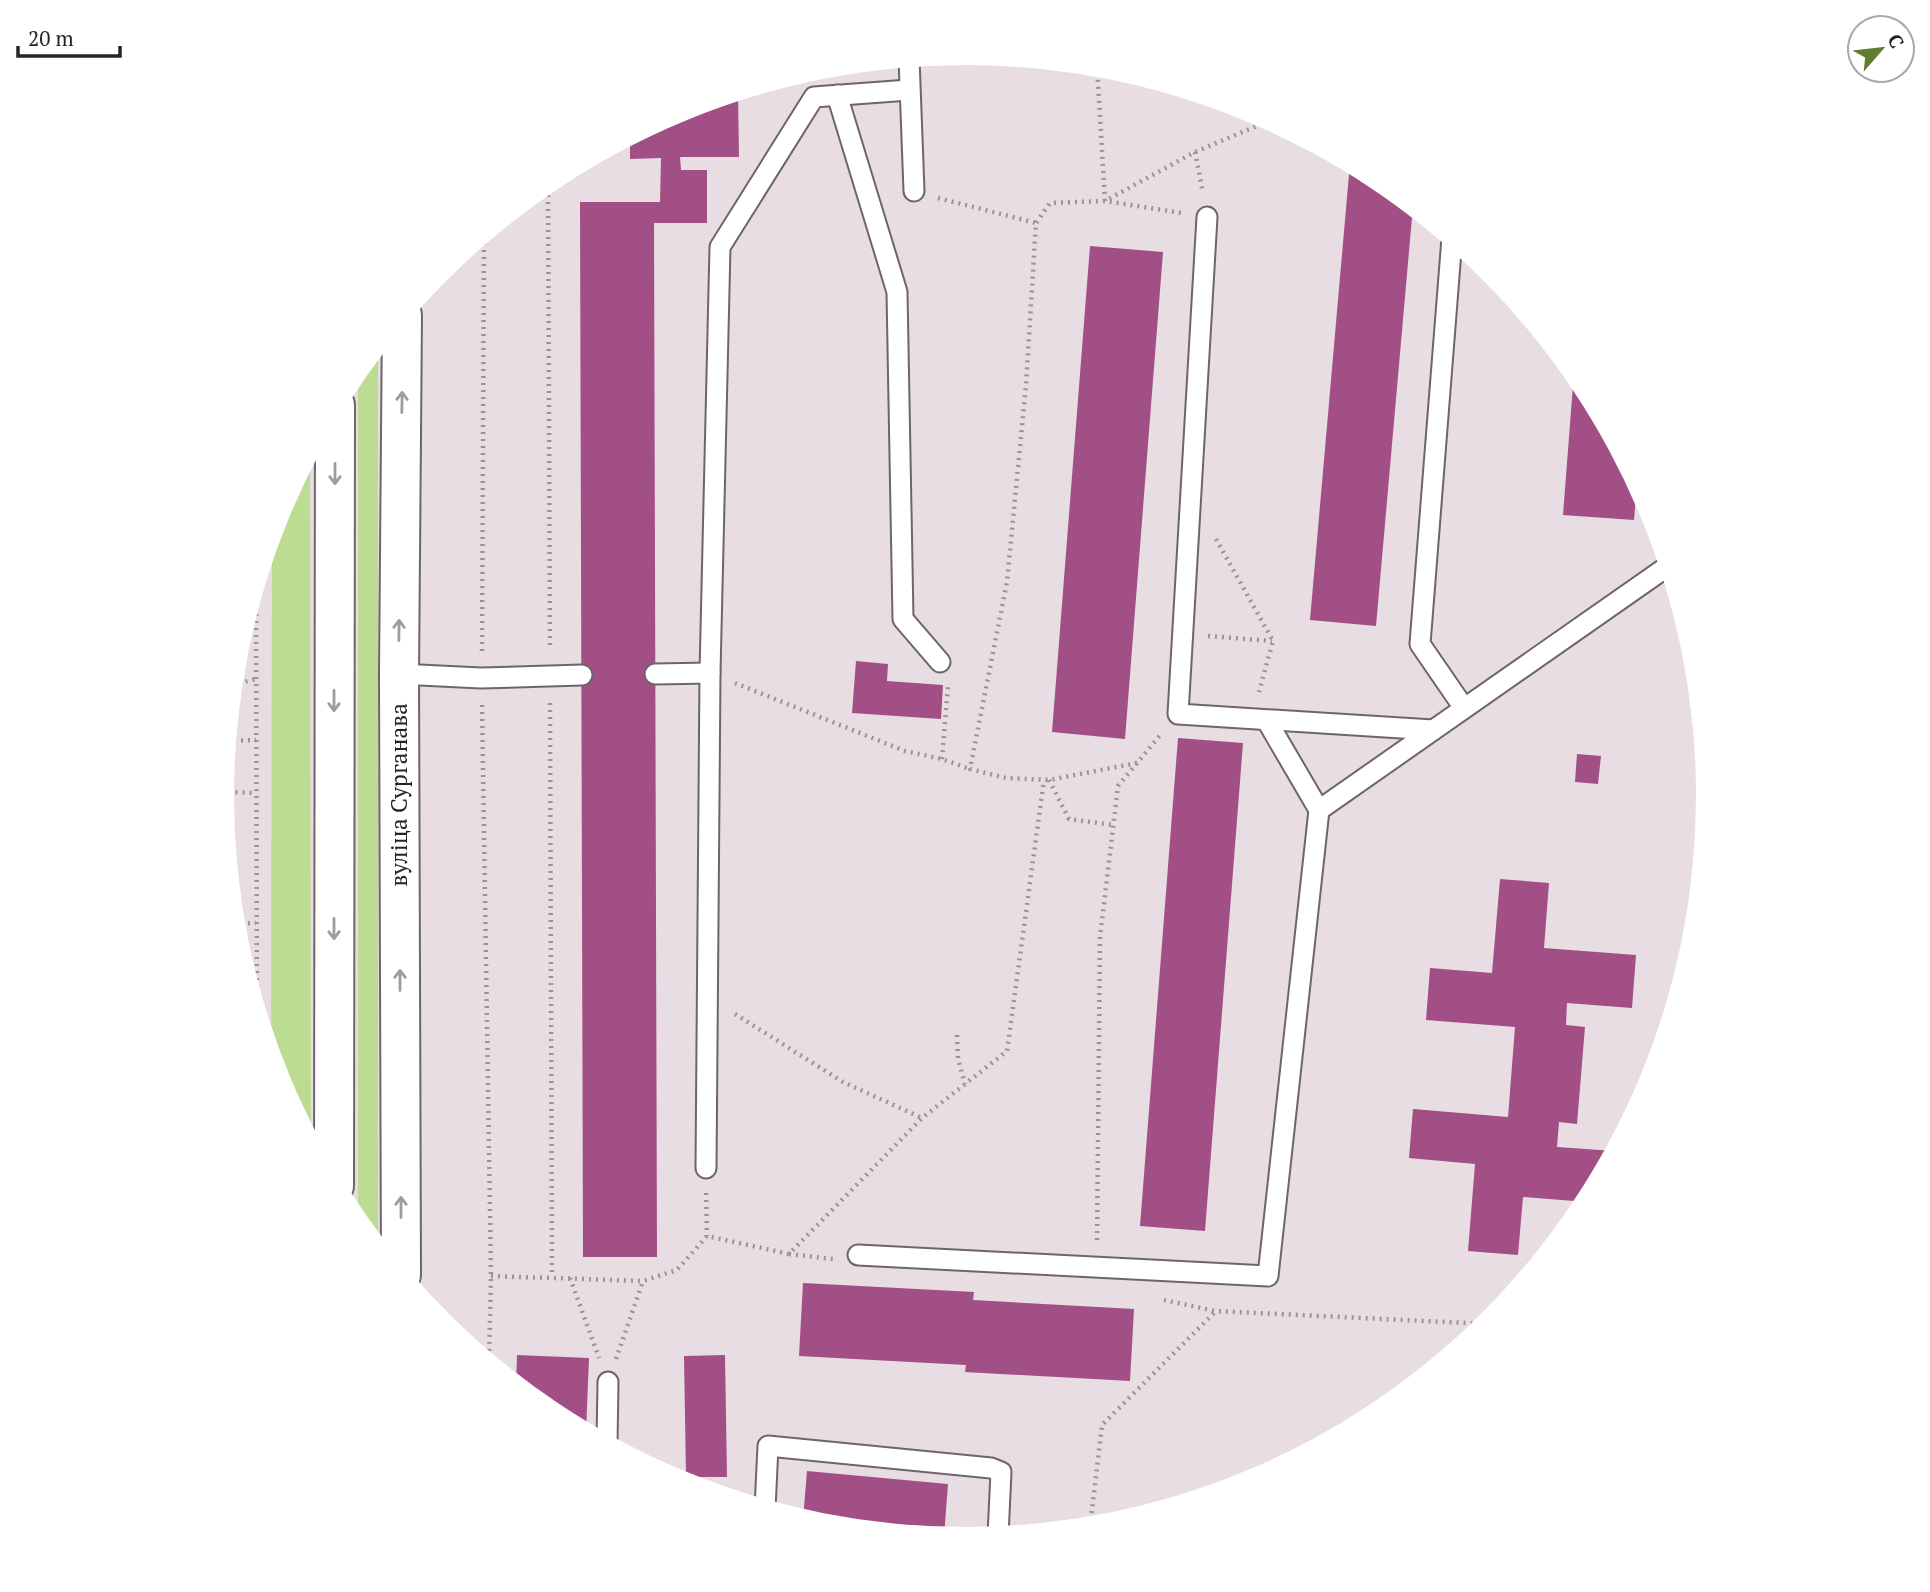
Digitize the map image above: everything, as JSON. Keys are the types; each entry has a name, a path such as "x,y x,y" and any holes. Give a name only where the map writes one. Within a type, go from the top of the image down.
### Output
{"main road":[{"name":"вуліца Сурганава","path":"401,1261 399,674 402,330"},
{"path":"334,1165 335,425"}],"lane":[{"path":"908,67 914,191"},
{"path":"706,1168 710,673 720,247 814,97 909,90"},
{"path":"837,95 898,292 903,619 940,662"},
{"path":"1207,217 1178,714 1433,730"},
{"path":"1451,250 1420,644 1464,708"},
{"path":"1319,810 1660,571"},
{"path":"655,674 710,673"},
{"path":"399,674 481,678 582,675"},
{"path":"858,1255 1268,1276 1319,810 1259,720"},
{"path":"607,1433 608,1382"},
{"path":"765,1499 768,1446 991,1468 1002,1472 999,1526"}],"path":[{"path":"1098,77 1105,201"},
{"path":"1105,201 1195,152 1257,126"},
{"path":"970,769 1007,582 1026,385 1036,223 1050,203 1105,201 1207,217 1195,152"},
{"path":"914,191 1036,223"},
{"path":"548,196 552,1278"},
{"path":"484,245 481,678 491,1276 489,1351"},
{"path":"1214,536 1273,641 1259,720"},
{"path":"256,620 257,975"},
{"path":"1183,634 1273,641"},
{"path":"940,662 949,682 942,758"},
{"path":"710,673 905,751 942,758 970,769 1006,778 1046,780 1137,763"},
{"path":"243,682 256,679"},
{"path":"1097,1268 1100,937 1118,786 1178,714"},
{"path":"236,741 256,740"},
{"path":"1046,780 1069,819 1113,825"},
{"path":"707,1236 789,1254 922,1118 1007,1051 1046,780"},
{"path":"234,792 256,793"},
{"path":"245,923 256,923"},
{"path":"707,996 844,1082 922,1118"},
{"path":"957,1035 958,1059 965,1084"},
{"path":"491,1276 643,1281 677,1270 707,1236 706,1168"},
{"path":"569,1278 608,1382"},
{"path":"608,1382 643,1281"},
{"path":"1091,1516 1102,1425 1215,1311 1471,1323"}],"green space":[{"path":"378,361 378,1231 358,1203 358,389"},
{"path":"310,471 311,1123 289,1076 271,1025 272,564 289,516"}],"building":[{"path":"738,102 739,157 680,157 681,170 707,170 707,223 654,223 657,1257 583,1257 580,202 660,202 661,158 630,159 630,146 642,140 685,120"},
{"path":"1349,174 1412,218 1376,626 1310,620"},
{"path":"1090,246 1163,252 1125,739 1052,732"},
{"path":"1573,390 1598,430 1635,504 1634,520 1563,515"},
{"path":"856,661 888,664 887,681 943,685 941,719 852,713"},
{"path":"1178,738 1243,743 1205,1231 1140,1226"},
{"path":"1577,754 1601,756 1598,784 1575,782"},
{"path":"1500,879 1549,883 1544,948 1636,955 1632,1008 1567,1003 1566,1025 1585,1027 1577,1124 1559,1122 1557,1147 1604,1150 1574,1201 1523,1197 1518,1255 1468,1251 1475,1164 1409,1158 1413,1109 1508,1117 1515,1027 1426,1020 1430,968 1492,973"},
{"path":"803,1283 974,1292 973,1300 1134,1309 1130,1381 965,1372 966,1365 799,1356"},
{"path":"517,1355 589,1358 586,1421 559,1404 516,1373"},
{"path":"725,1355 727,1477 699,1477 686,1472 684,1356"},
{"path":"807,1471 948,1484 945,1527 870,1521 804,1509"}]}
